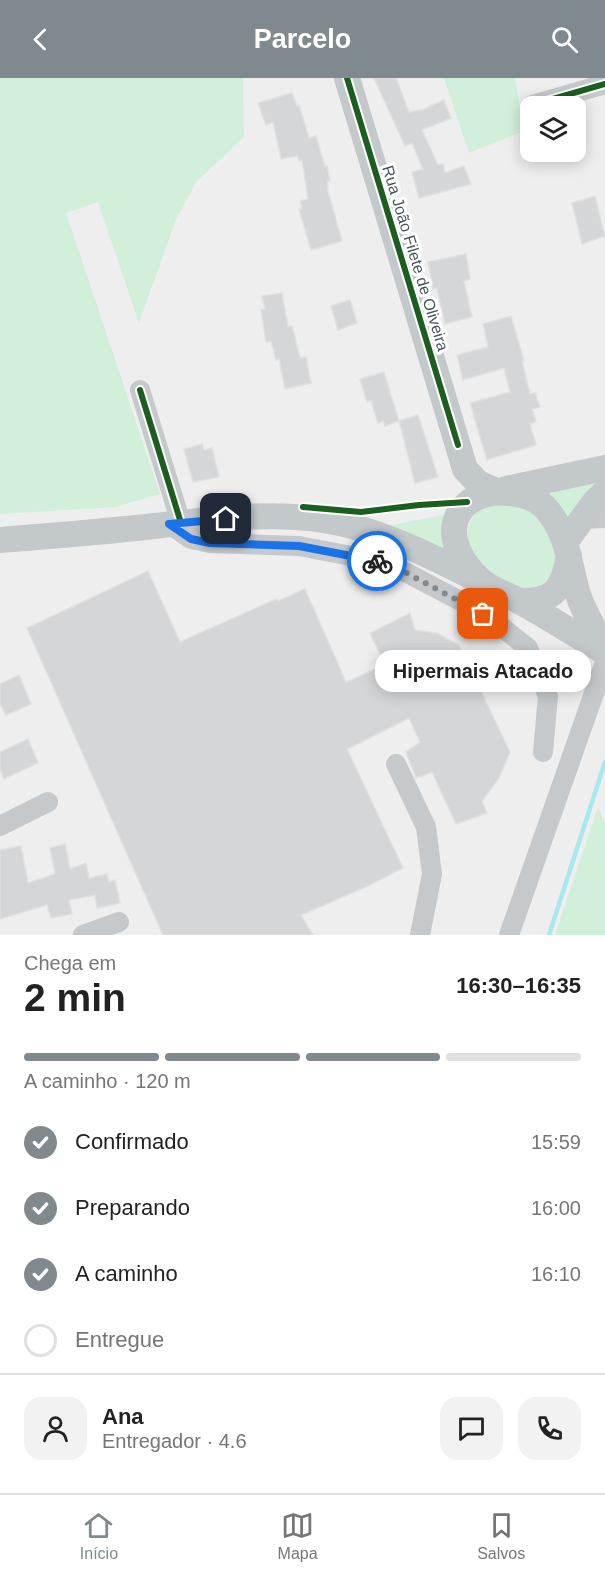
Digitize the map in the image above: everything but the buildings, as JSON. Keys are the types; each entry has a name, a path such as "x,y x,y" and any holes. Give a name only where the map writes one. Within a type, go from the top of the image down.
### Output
{"main road":[{"name":"Rua João Filete de Oliveira","path":"347,78 465,470 478,483 496,491"},
{"path":"484,583 459,554 454,526 458,514 467,502 484,493 605,468"},
{"path":"496,491 520,494 547,509 557,523 567,548 580,600 605,650"},
{"path":"516,600 534,602 547,598 558,590 566,575 567,548 593,518 605,492"},
{"path":"0,540 267,517 320,519 343,524 408,546 484,583 605,650"}],"street":[{"path":"563,96 605,84"},
{"path":"140,390 175,524 191,539 210,543 299,546 388,563 468,605 498,624 528,648 548,696 543,752"},
{"path":"468,605 484,583"},
{"path":"498,624 516,600"},
{"path":"509,935 605,662"},
{"path":"396,764 426,827 432,874 420,935"},
{"path":"0,826 48,802"},
{"path":"83,935 119,922"}],"green space":[{"path":"0,78 243,78 244,137 196,182 175,222 139,323 98,202 66,213 160,494 115,507 0,514"},
{"path":"444,78 515,78 520,107 520,133 469,153"},
{"path":"605,473 570,519 531,489"},
{"path":"492,500 533,508 559,548 554,571 549,578 534,589 523,592 510,590 478,564 471,553 467,536 472,519"},
{"path":"448,514 449,554 381,527"},
{"path":"598,807 605,824 605,935 555,935"}],"waterway":[{"path":"549,935 605,762"}],"cycle path":[{"path":"347,78 458,445"},
{"path":"563,96 605,84"},
{"path":"140,390 181,523"},
{"path":"303,507 361,512 467,502"}],"way so far":[{"path":"377,561 388,563 483,614"}],"place":[{"name":"Hipermais Atacado","path":"483,614"}],"route":[{"path":"226,519 169,524 191,539 210,543 299,546 377,561"}]}
